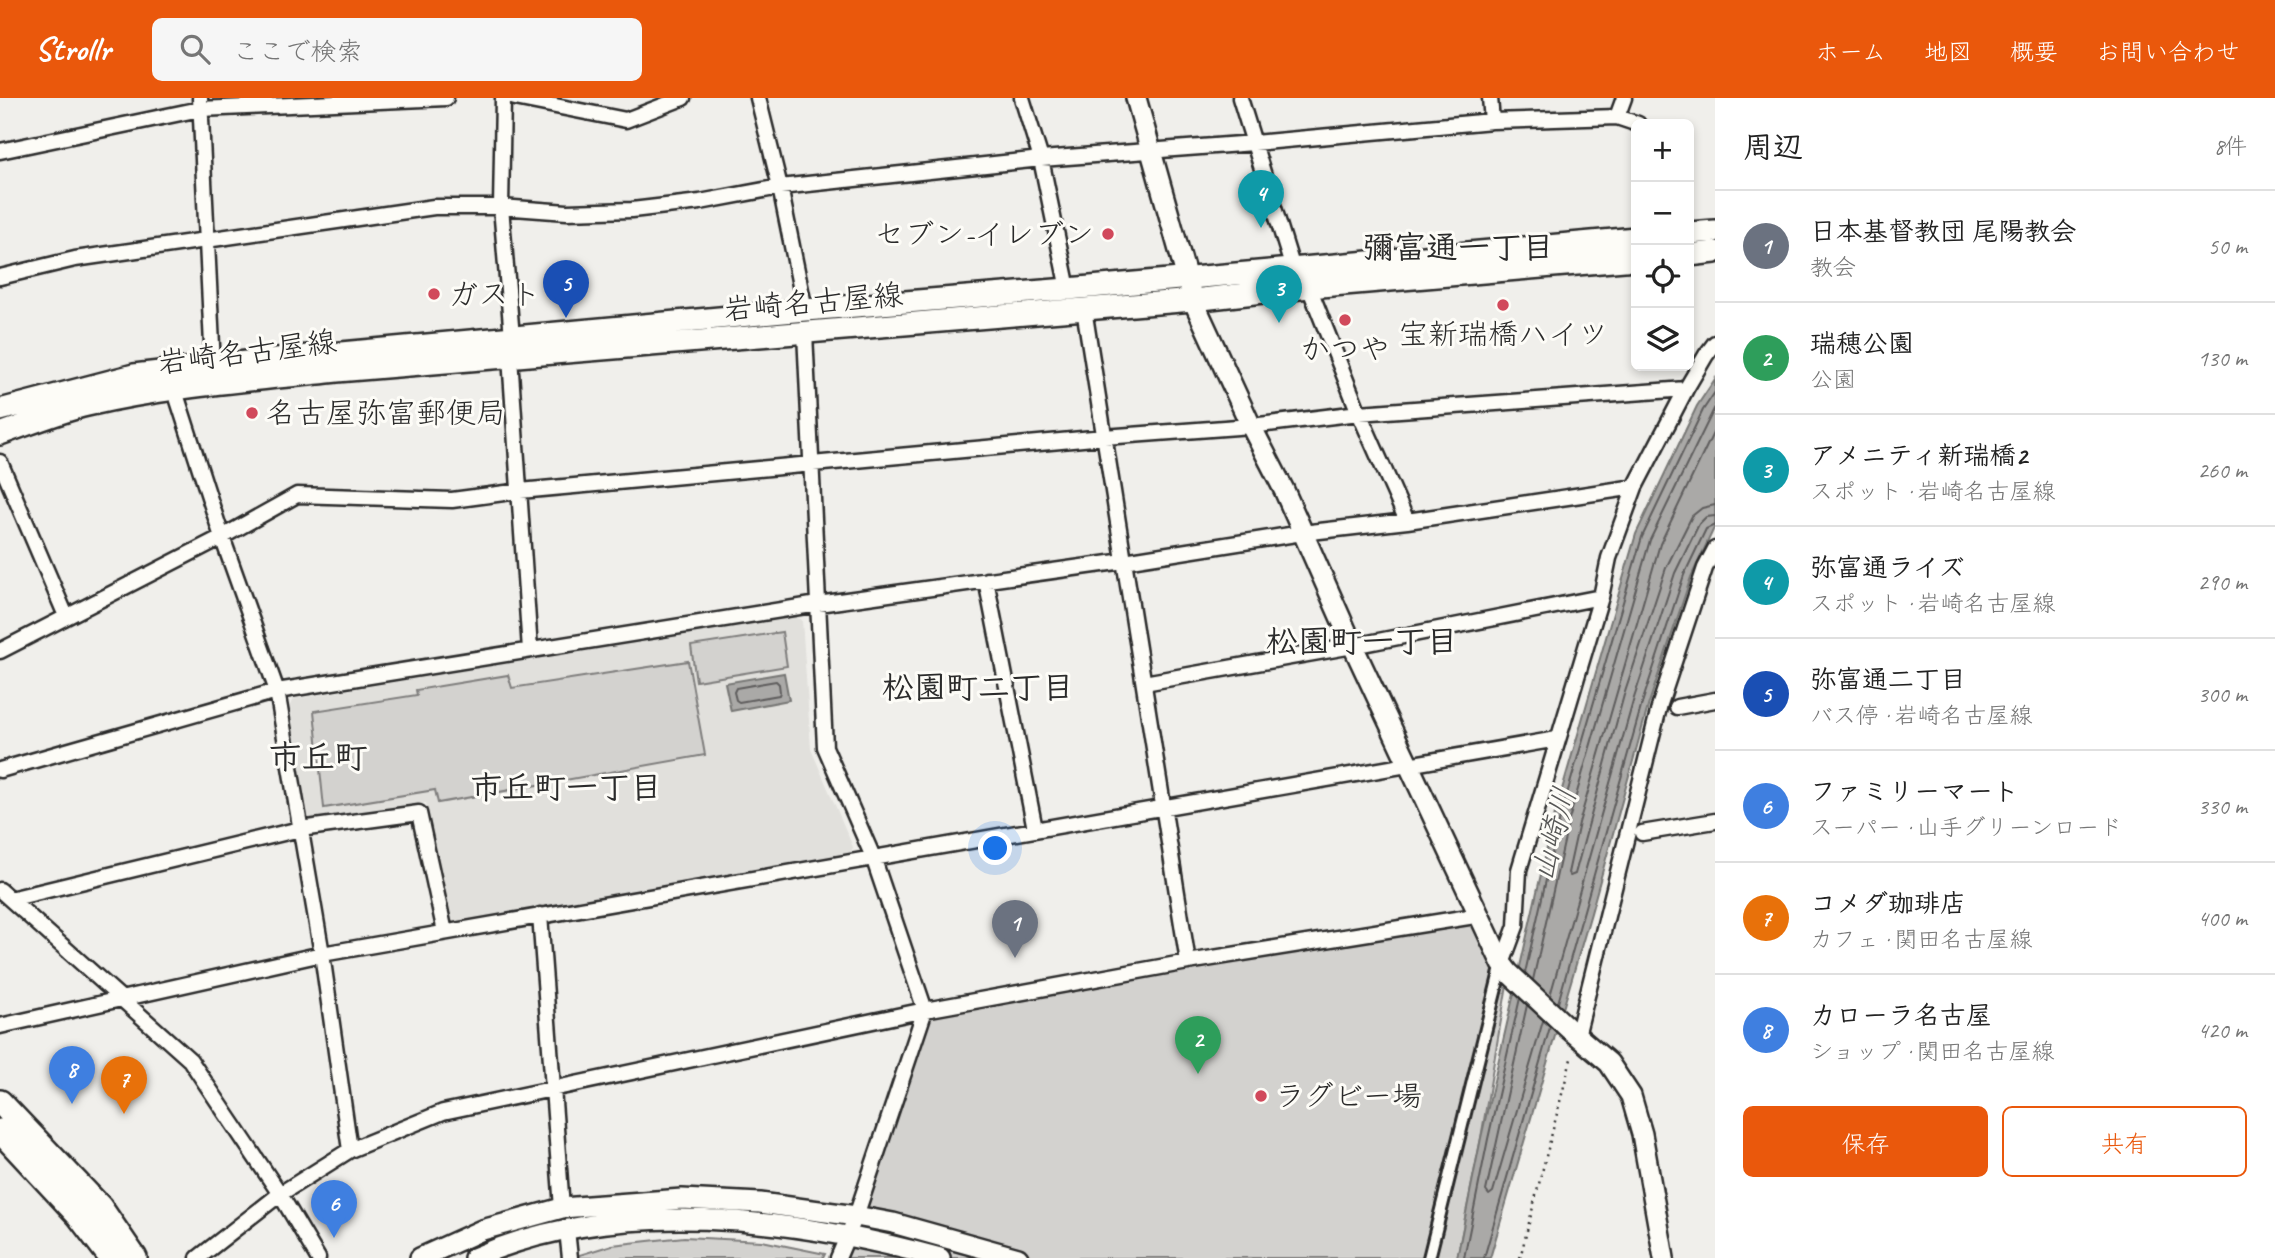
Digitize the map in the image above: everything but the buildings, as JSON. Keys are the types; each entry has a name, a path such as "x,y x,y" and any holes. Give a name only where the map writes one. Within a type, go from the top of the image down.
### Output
{"main road":[{"path":"1694,233 1715,231"},
{"name":"岩崎名古屋線","path":"0,434 85,406 175,391 804,310 1293,270 1631,238"},
{"path":"1694,254 1715,252"},
{"name":"岩崎名古屋線","path":"0,410 134,375 213,366 511,347 805,333 1631,259"},
{"path":"0,1102 100,1207 135,1258"},
{"path":"0,1131 79,1216 111,1258"}],"street":[{"path":"0,151 200,103 446,98"},
{"path":"503,98 501,207 530,650"},
{"path":"515,98 626,120 683,98"},
{"path":"758,98 780,187 804,310"},
{"path":"1022,98 1041,159 1068,289"},
{"path":"1136,98 1193,300 1251,426 1284,490 1408,765 1506,968 1573,1033 1609,1063 1631,1096 1642,1134 1664,1258"},
{"path":"1240,98 1293,270"},
{"path":"1490,98 1492,121"},
{"path":"1617,117 1624,98"},
{"path":"200,103 213,366 175,391 222,537 277,691 322,954 350,1150"},
{"path":"0,277 75,258 434,207 501,207 567,212 632,210 700,202 780,187 1041,159 1492,121 1617,117 1631,122"},
{"path":"1309,287 1359,413 1407,521"},
{"path":"1084,309 1188,962"},
{"path":"805,333 825,747 873,857 925,1010 849,1236 838,1258"},
{"path":"1429,1258 1516,926 1519,870 1601,597 1609,558 1635,487 1686,388 1715,343"},
{"path":"0,651 298,495 452,500 520,491 810,464 1251,426 1359,413 1686,388"},
{"path":"0,462 66,616"},
{"path":"0,770 277,691 818,604 1635,487"},
{"path":"1573,1033 1660,704 1705,568 1715,550"},
{"path":"986,580 1035,829"},
{"path":"1144,683 1353,646 1601,597"},
{"path":"1677,708 1715,700"},
{"path":"0,1026 322,954 1557,739"},
{"path":"5,894 300,829 419,813 444,932"},
{"path":"1642,833 1715,821"},
{"path":"5,894 190,1060 280,1194 318,1258"},
{"path":"540,915 562,1208"},
{"path":"198,1258 280,1194 350,1150 443,1112 925,1010 1188,962 1480,915"},
{"path":"420,1258 482,1230 562,1208 682,1199 760,1203 856,1216 893,1223 1018,1258"},
{"path":"474,1258 531,1236 615,1223 691,1218 758,1222 849,1236 888,1243 940,1258"},
{"path":"567,1230 570,1258"}],"path":[{"path":"1520,1258 1573,1033"}],"shaded area":[{"path":"793,615 802,620 811,749 853,847 851,853 456,925 448,920 426,803 315,821 305,817 290,705 294,699"},
{"path":"782,632 787,666 696,681 691,646"},
{"path":"688,661 705,755 438,803 435,790 324,808 314,711 417,695 416,690 508,675 512,688"},
{"path":"1481,915 1509,973 1457,1258 838,1258 925,1010"},
{"path":"684,1237 762,1241 825,1254 823,1258 576,1256 612,1245"}],"water":[{"name":"山崎川","path":"1715,379 1715,526 1691,577 1649,703 1490,1258 1457,1258 1481,1138 1554,817 1636,534 1697,406"},
{"path":"784,673 789,700 731,711 725,683"}],"place":[{"name":"弥富通ライズ","path":"1261,228"},
{"name":"セブン-イレブン","path":"1108,234"},
{"name":"ガスト","path":"434,294"},
{"name":"宝新瑞橋ハイツ","path":"1503,305"},
{"name":"弥富通二丁目","path":"566,318"},
{"name":"かつや","path":"1345,320"},
{"name":"アメニティ新瑞橋2","path":"1279,323"},
{"name":"名古屋弥富郵便局","path":"252,413"},
{"name":"日本基督教団 尾陽教会","path":"1015,958"},
{"name":"瑞穂公園","path":"1198,1074"},
{"name":"ラグビー場","path":"1261,1096"},
{"name":"カローラ名古屋","path":"72,1104"},
{"name":"コメダ珈琲店","path":"124,1114"},
{"name":"ファミリーマート","path":"334,1238"}],"district":[{"name":"彌富通一丁目","path":"1458,247"},
{"name":"松園町一丁目","path":"1362,641"},
{"name":"松園町二丁目","path":"978,687"},
{"name":"市丘町","path":"318,756"},
{"name":"市丘町一丁目","path":"566,787"}]}
